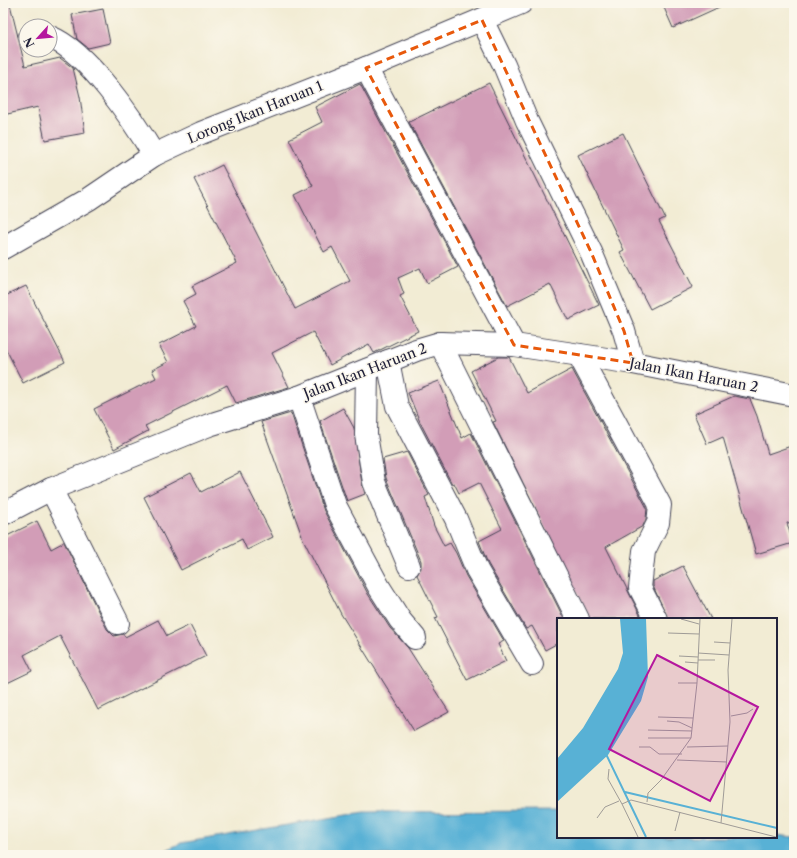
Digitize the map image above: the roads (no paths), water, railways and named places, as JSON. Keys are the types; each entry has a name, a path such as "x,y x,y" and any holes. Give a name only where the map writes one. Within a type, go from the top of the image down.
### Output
{"street":[{"name":"Lorong Ikan Haruan 1","path":"3,248 89,199 154,155 201,133 366,68 521,3"},
{"path":"482,20 504,65 527,121 591,252 624,331 633,363"},
{"path":"58,40 79,56 138,128 154,155"},
{"path":"366,68 514,345"},
{"path":"440,343 578,618"},
{"name":"Jalan Ikan Haruan 2","path":"3,514 51,489 208,426 299,397 416,350 440,343 514,345 633,363 794,395"},
{"path":"579,355 660,505 658,523 644,551 640,588 655,618"},
{"path":"388,361 396,406 456,519 477,570 532,664"},
{"path":"367,370 366,435 374,482 409,566"},
{"path":"299,397 335,505 379,587 400,620 415,638"},
{"path":"51,489 118,623"}],"water":[{"path":"557,811 557,838 777,838 777,835 794,837 794,855 156,855 181,843 364,812"}]}
